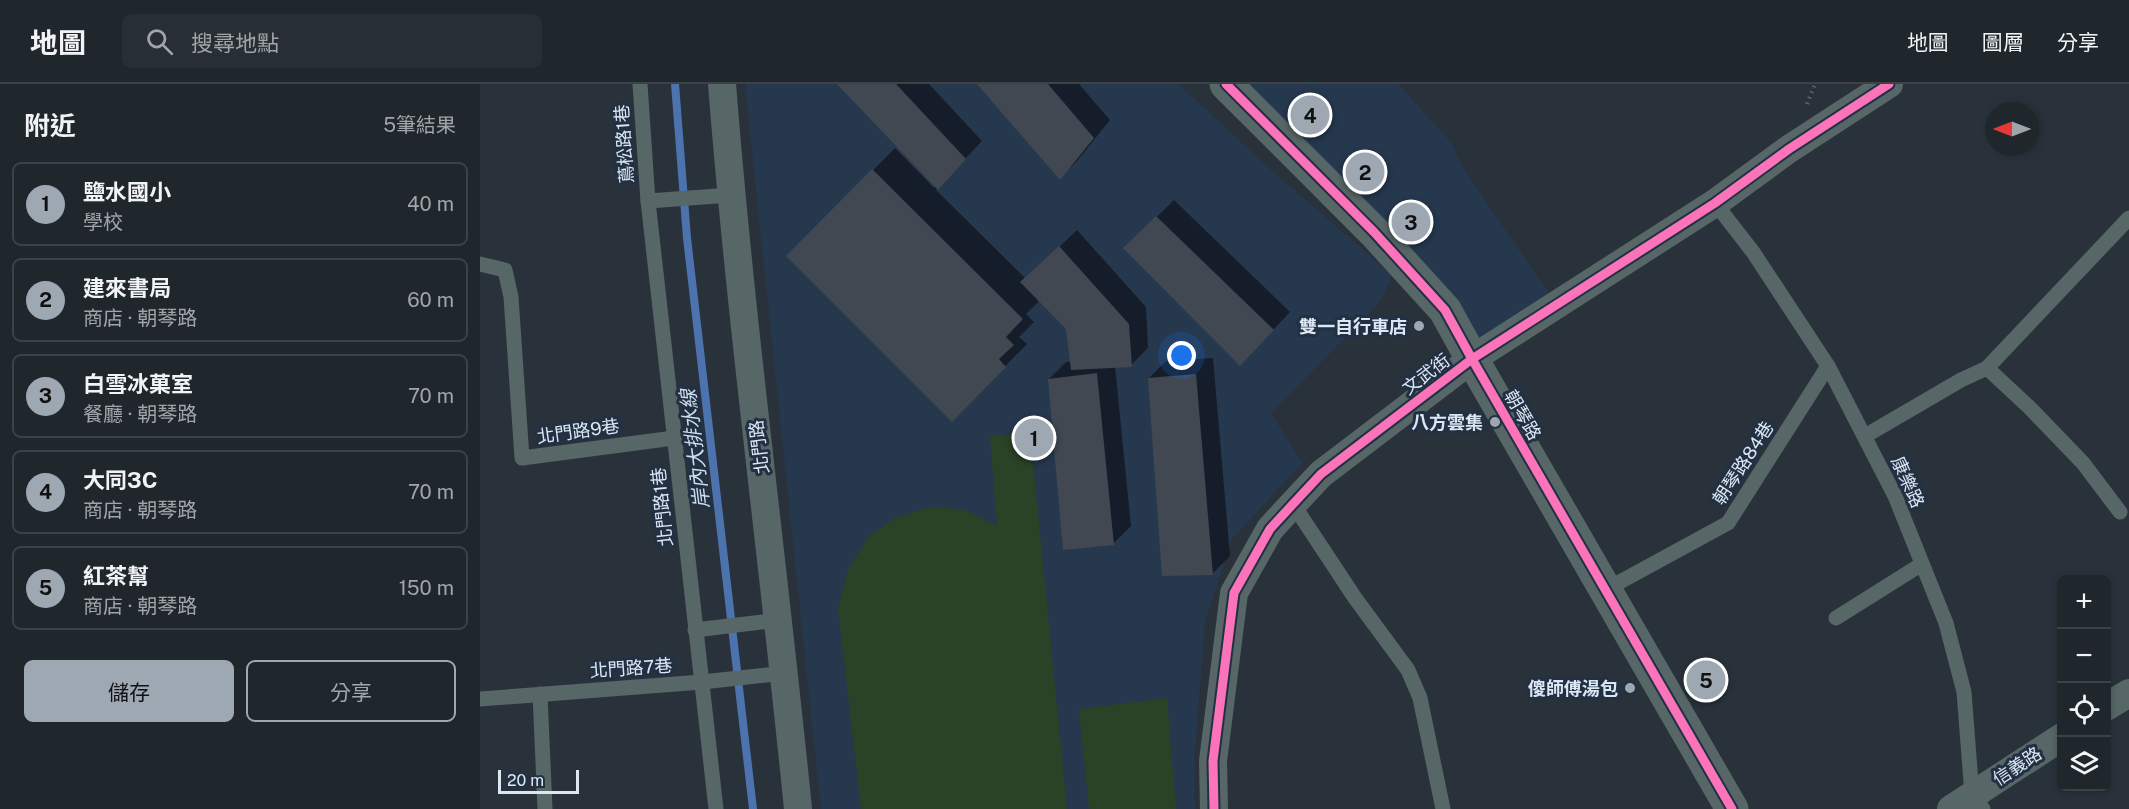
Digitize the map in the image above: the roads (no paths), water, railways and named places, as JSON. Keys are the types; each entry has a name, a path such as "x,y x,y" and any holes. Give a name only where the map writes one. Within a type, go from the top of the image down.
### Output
{"street":[{"name":"北門路","path":"722,84 731,195 798,809"},
{"name":"朝琴路","path":"1226,84 1374,232 1445,310 1732,809"},
{"name":"文武街","path":"1214,809 1213,761 1234,593 1270,529 1293,504 1321,474 1472,360 1715,203 1789,149 1889,84"},
{"path":"2111,704 2129,693"},
{"name":"信義路","path":"1969,804 2057,740"}],"lane":[{"name":"蔦松路1巷","path":"640,84 648,201"},
{"path":"648,201 731,195"},
{"name":"北門路1巷","path":"648,201 716,809"},
{"name":"康樂路","path":"1715,203 1753,252 1828,366 1894,496 1946,623 1964,692 1969,804"},
{"path":"1865,435 1961,380 1987,368 2129,218"},
{"name":"北門路9巷","path":"480,264 505,270 511,297 522,458 674,438"},
{"name":"朝琴路84巷","path":"1605,590 1728,523 1828,366"},
{"path":"1987,368 2029,407 2083,463 2120,512"},
{"path":"1293,504 1355,598 1408,670 1423,710 1443,809"},
{"path":"1836,618 1922,564"},
{"path":"695,630 779,620"},
{"name":"北門路7巷","path":"480,699 785,674"},
{"path":"540,694 545,809"}],"waterway":[{"name":"岸內大排水線","path":"675,84 687,238 753,809"}],"place":[{"name":"大同3C","path":"1310,115"},
{"name":"建來書局","path":"1365,172"},
{"name":"白雪冰菓室","path":"1411,222"},
{"name":"雙一自行車店","path":"1419,326"},
{"name":"八方雲集","path":"1495,422"},
{"name":"鹽水國小","path":"1034,438"},
{"name":"紅茶幫","path":"1706,680"},
{"name":"傻師傅湯包","path":"1630,688"}]}
